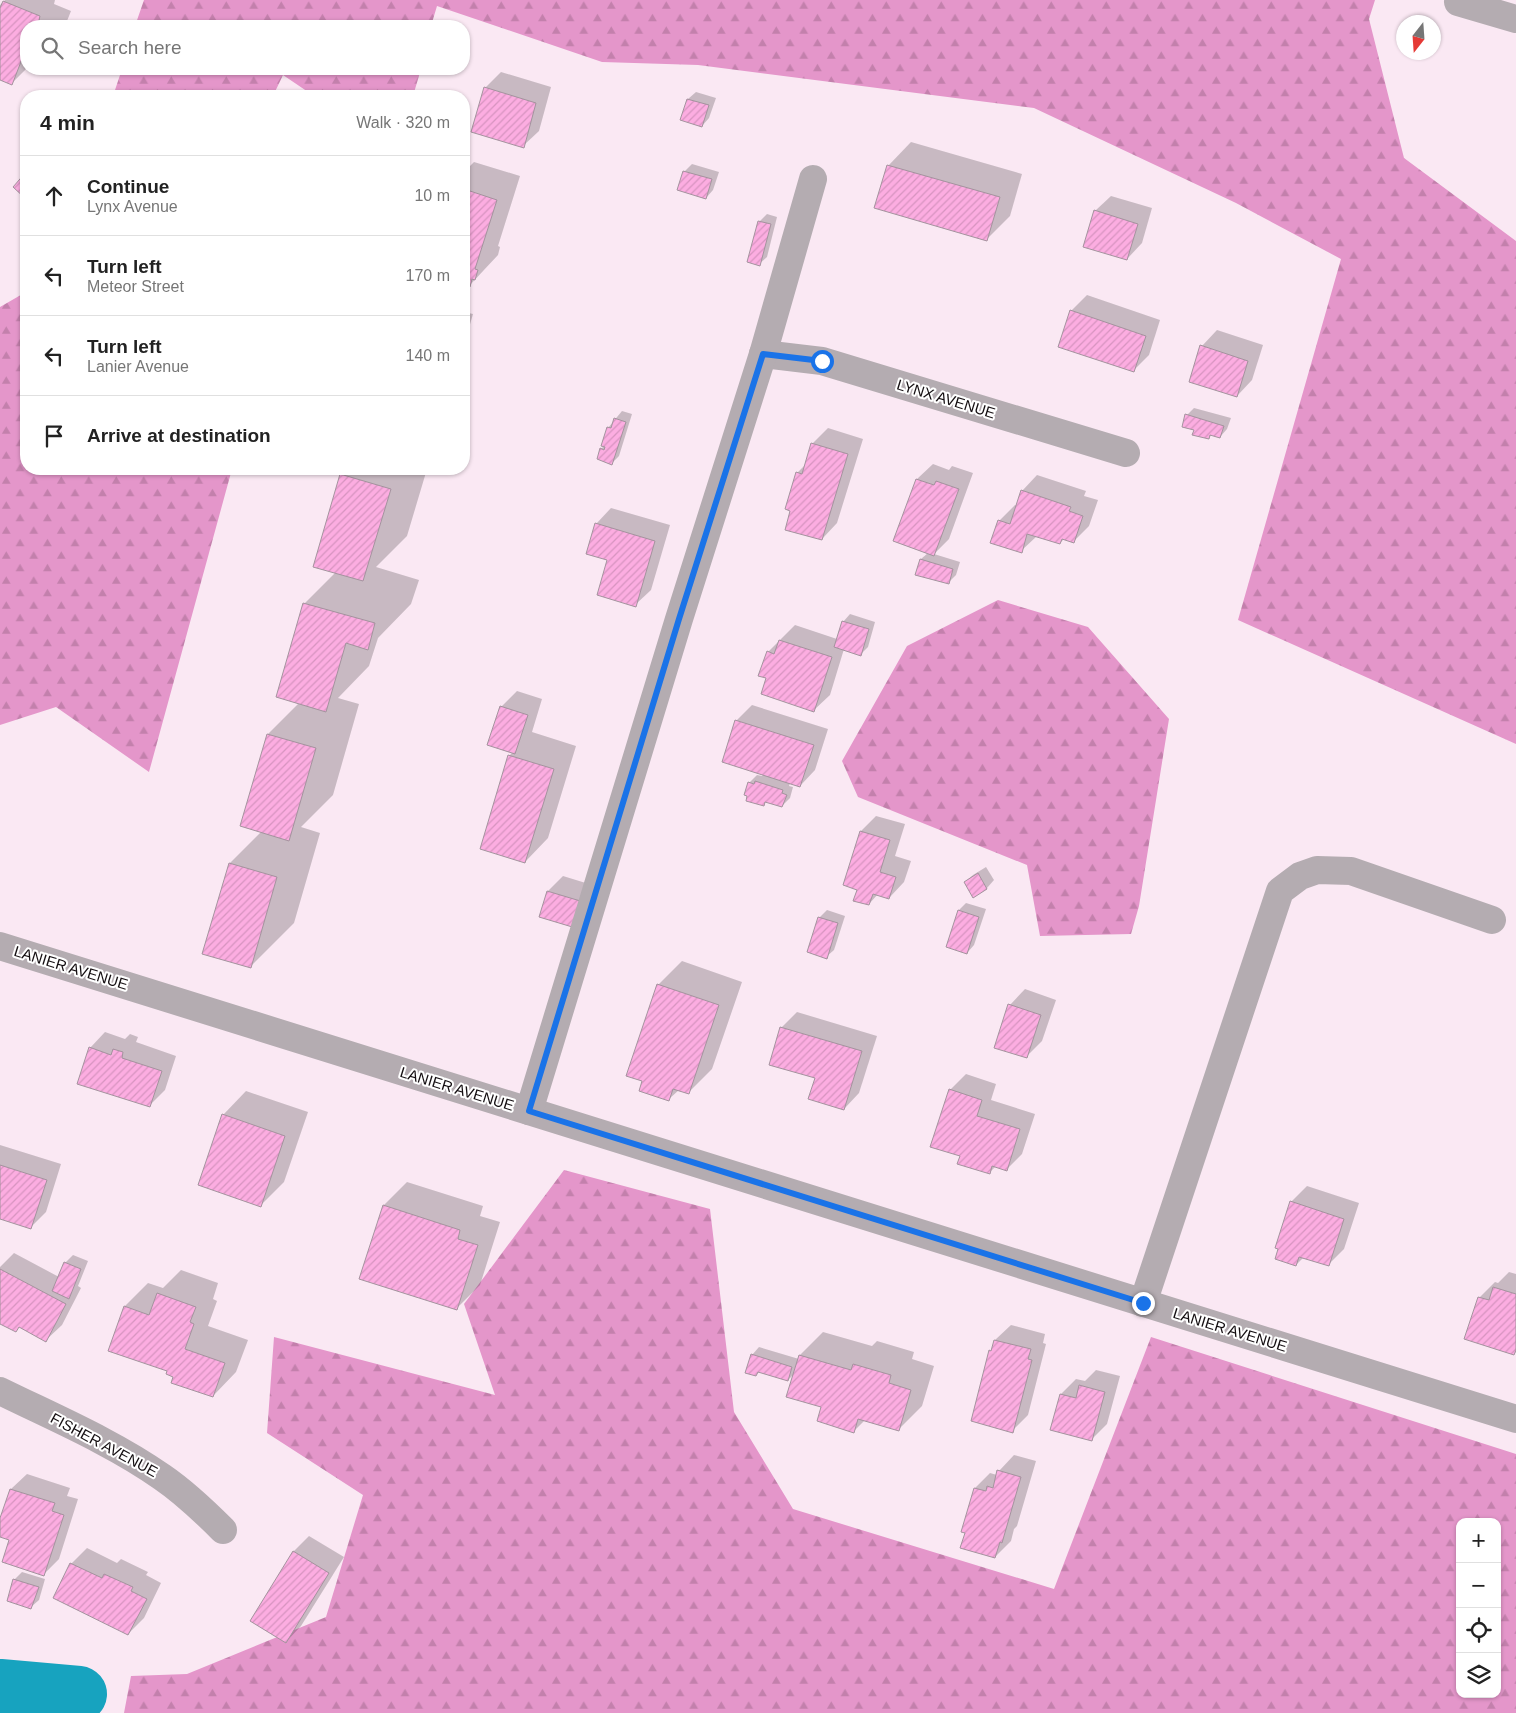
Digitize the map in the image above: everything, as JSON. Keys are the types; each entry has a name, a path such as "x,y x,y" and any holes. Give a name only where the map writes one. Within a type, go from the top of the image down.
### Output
{"street":[{"path":"1458,2 1516,19"},
{"path":"529,1111 679,619 763,354 813,179"},
{"name":"LYNX AVENUE","path":"763,354 822,361 1126,454"},
{"path":"1143,1303 1280,891 1300,876 1317,870 1350,871 1492,920"},
{"name":"LANIER AVENUE","path":"0,946 1516,1419"},
{"name":"FISHER AVENUE","path":"0,1391 125,1453 164,1478 201,1508 222,1530"}],"green space":[{"path":"144,0 1375,0 1369,19 1404,158 1516,241 1516,744 1238,620 1341,259 1236,203 1034,108 698,65 602,62 437,6 433,20 137,20"},
{"path":"120,75 283,75 276,90 115,90"},
{"path":"283,75 419,75 415,90 305,90"},
{"path":"20,295 20,475 230,475 149,772 56,707 0,725 0,307"},
{"path":"998,600 1088,627 1169,719 1139,906 1131,934 1040,936 1027,865 858,797 842,761 907,646"},
{"path":"564,1170 710,1209 734,1412 793,1509 1054,1589 1151,1337 1516,1454 1516,1713 124,1713 131,1676 187,1674 326,1617 363,1495 267,1433 274,1337 495,1395 464,1304"}],"building":[{"path":"3,1 40,16 39,20 20,20 20,64 12,85 0,80 0,8"},
{"path":"484,87 536,103 524,148 471,132"},
{"path":"687,99 709,105 702,127 680,120"},
{"path":"887,165 1000,197 987,241 874,208"},
{"path":"683,171 712,179 706,199 677,190"},
{"path":"20,179 20,193 13,187"},
{"path":"470,191 497,200 475,269 478,270 475,280 472,279 470,287"},
{"path":"1094,210 1138,224 1127,260 1083,247"},
{"path":"758,221 771,224 760,266 747,262"},
{"path":"1070,310 1146,336 1134,372 1058,347"},
{"path":"1200,345 1248,361 1237,397 1189,382"},
{"path":"1185,414 1224,426 1220,438 1210,435 1209,439 1192,435 1194,430 1182,427"},
{"path":"614,418 626,422 612,465 597,459 600,448 604,450 605,447 601,446 607,427 611,428"},
{"path":"811,443 848,454 822,540 785,530 790,511 785,509 796,472 802,474"},
{"path":"340,475 391,489 363,581 313,567"},
{"path":"916,479 934,485 936,481 959,489 934,556 893,541"},
{"path":"1021,490 1071,507 1069,511 1083,516 1074,543 1062,539 1060,544 1027,534 1022,553 990,543 998,520 1010,524"},
{"path":"595,523 655,541 636,607 597,595 607,560 586,554"},
{"path":"920,559 953,569 949,584 915,575"},
{"path":"303,603 375,623 368,650 346,643 326,712 276,697"},
{"path":"842,621 869,629 861,656 834,647"},
{"path":"779,640 832,657 814,712 761,694 766,678 758,676 767,651 774,654"},
{"path":"500,706 528,715 515,754 487,745"},
{"path":"735,720 814,745 800,787 722,762"},
{"path":"267,734 316,748 289,841 240,826"},
{"path":"508,755 554,769 525,863 480,849"},
{"path":"755,781 783,790 782,793 787,795 782,807 765,802 764,806 746,801 747,796 744,795 748,782 754,784"},
{"path":"860,831 890,840 880,872 896,877 889,899 873,894 869,905 853,901 857,890 843,885"},
{"path":"229,863 277,877 251,968 202,954"},
{"path":"978,873 987,889 973,898 964,882"},
{"path":"547,891 587,903 579,929 539,917"},
{"path":"958,910 979,917 967,954 946,947"},
{"path":"818,917 838,923 827,959 807,952"},
{"path":"657,984 719,1005 689,1094 673,1089 669,1101 639,1091 642,1081 626,1076"},
{"path":"1008,1004 1041,1015 1027,1058 994,1048"},
{"path":"780,1027 862,1051 844,1110 808,1099 815,1078 769,1065"},
{"path":"89,1047 111,1055 113,1049 123,1052 122,1058 162,1071 150,1107 77,1084"},
{"path":"949,1089 982,1100 977,1116 1020,1129 1007,1171 992,1166 990,1174 957,1164 960,1156 930,1147"},
{"path":"222,1114 285,1136 261,1207 198,1185"},
{"path":"0,1165 47,1180 31,1229 0,1219"},
{"path":"1290,1201 1344,1219 1329,1266 1299,1257 1296,1266 1275,1259 1278,1249 1275,1248"},
{"path":"383,1205 460,1230 458,1239 478,1245 457,1310 359,1279"},
{"path":"64,1262 81,1269 69,1299 52,1291"},
{"path":"0,1269 66,1304 46,1342 19,1327 16,1332 0,1324"},
{"path":"1493,1287 1516,1294 1516,1350 1514,1355 1464,1339 1478,1297 1489,1300"},
{"path":"157,1293 196,1307 190,1322 194,1324 185,1349 225,1363 213,1397 171,1383 173,1377 166,1374 167,1371 108,1351 124,1306 149,1315"},
{"path":"994,1340 1031,1349 1028,1359 1032,1360 1013,1433 971,1421 989,1350 991,1351"},
{"path":"751,1354 792,1367 788,1381 758,1372 756,1376 745,1373"},
{"path":"799,1355 851,1370 853,1364 891,1375 889,1383 911,1390 899,1431 858,1419 854,1433 817,1421 821,1407 786,1397"},
{"path":"1079,1385 1105,1392 1092,1441 1050,1430 1060,1394 1076,1398"},
{"path":"997,1470 1021,1477 1002,1543 1000,1542 995,1558 960,1548 965,1533 961,1532 974,1488 986,1491 987,1486 993,1488"},
{"path":"10,1489 55,1503 52,1511 64,1515 44,1576 2,1562 9,1540 0,1537 0,1518"},
{"path":"293,1551 329,1573 286,1643 250,1621"},
{"path":"70,1563 102,1578 104,1574 133,1587 131,1591 147,1599 128,1635 53,1598"},
{"path":"13,1579 39,1587 31,1609 7,1601"}],"waterway":[{"path":"0,1687 79,1694"}],"route":[{"path":"822,361 763,354 679,619 529,1111 1143,1303"}]}
